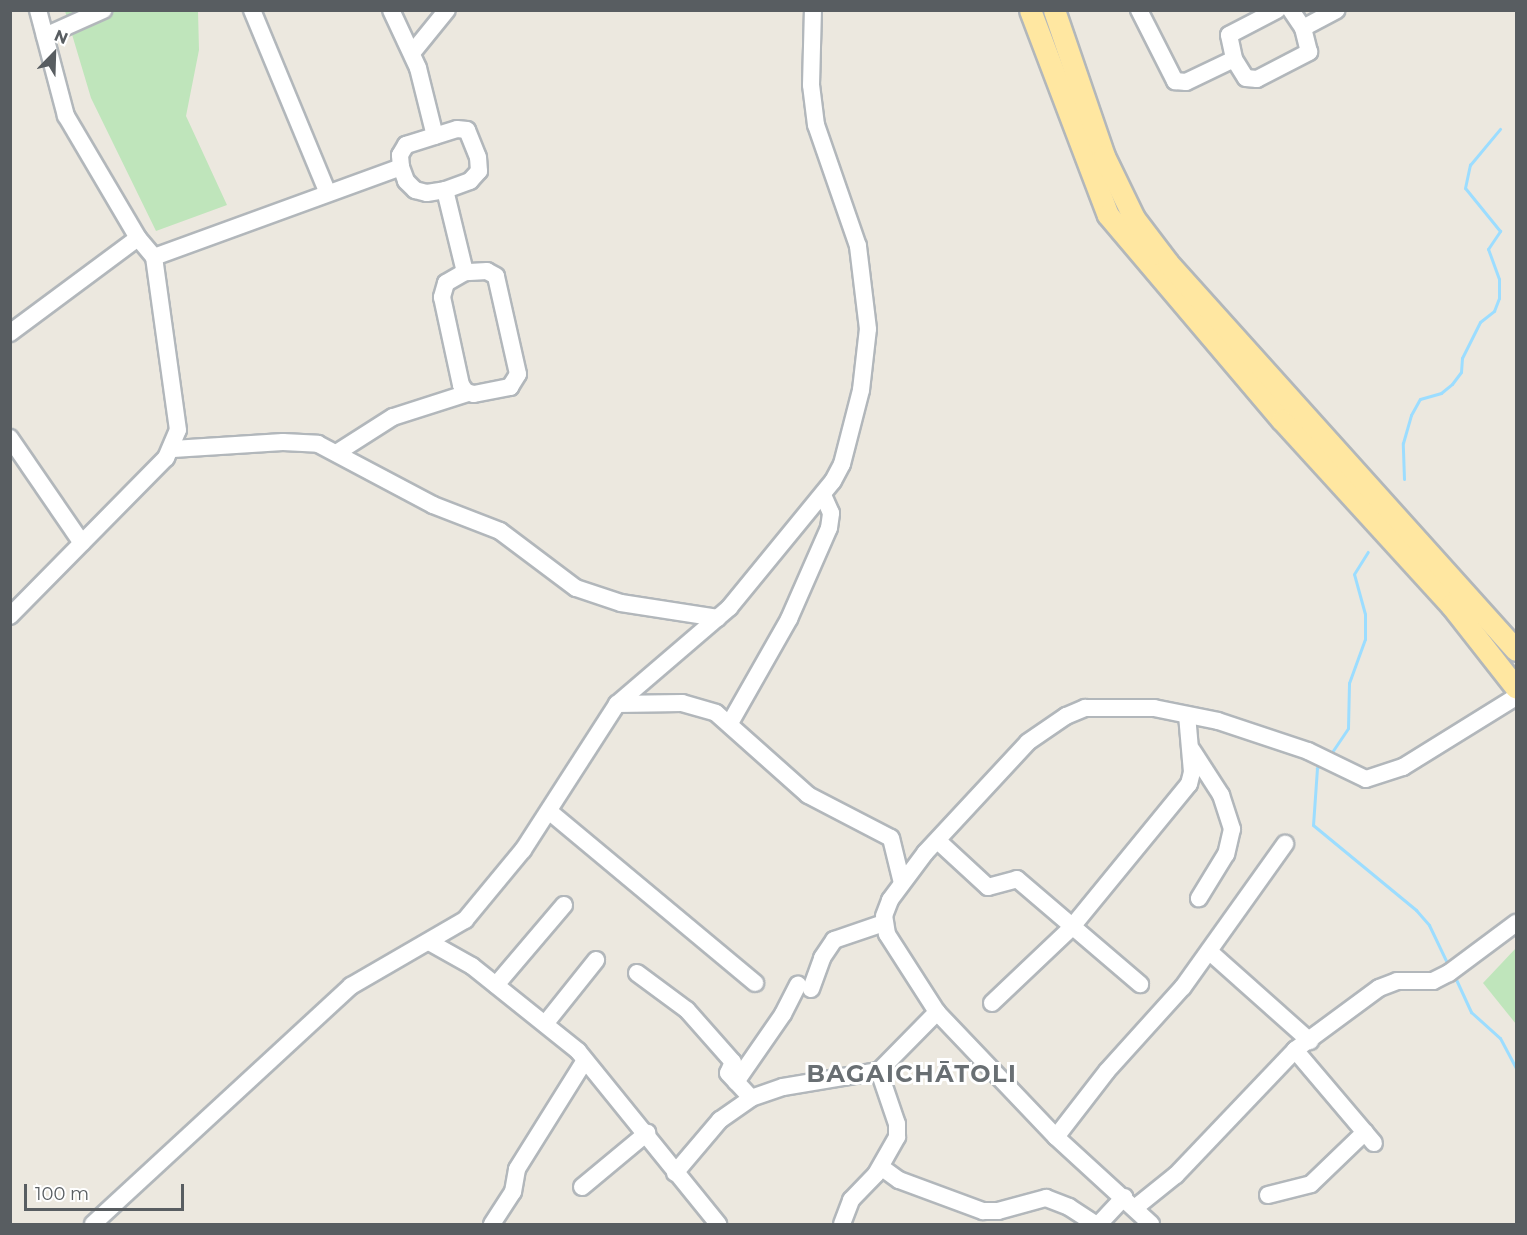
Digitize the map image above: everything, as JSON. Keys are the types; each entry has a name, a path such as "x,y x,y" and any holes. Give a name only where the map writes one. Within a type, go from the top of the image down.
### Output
{"main road":[{"path":"1030,10 1108,215 1282,420 1452,605 1516,688"},
{"path":"1054,10 1104,156 1134,218 1168,263 1516,650"}],"street":[{"path":"10,616 173,449 178,411 153,257 138,238 66,116 38,10"},
{"path":"45,36 103,10"},
{"path":"252,10 327,191"},
{"path":"391,10 412,53 435,136"},
{"path":"412,53 447,10"},
{"path":"93,1224 351,986 377,969 453,930 523,850 617,704 718,618 749,586 823,495 842,464 867,360 868,329 858,246 816,125 811,85 813,10"},
{"path":"1139,10 1175,81 1186,82 1234,60"},
{"path":"1277,10 1229,36 1234,60 1246,78 1257,79 1307,54 1310,48 1303,28 1292,10"},
{"path":"1303,28 1337,10"},
{"path":"467,130 478,157 478,171 474,179 445,190 427,193 415,190 406,181 401,166 404,147 435,136 467,130"},
{"path":"153,257 327,191 401,166"},
{"path":"445,190 465,272"},
{"path":"10,333 138,238"},
{"path":"338,452 393,417 468,393 510,387 518,374 496,276 487,271 465,272 446,283 442,297 459,378 468,393"},
{"path":"10,438 82,543"},
{"path":"173,449 296,442 338,452 433,505 500,531 576,588 621,603 718,618"},
{"path":"730,723 789,619 829,528 831,513 823,495"},
{"path":"1151,1224 1130,1202 1056,1137 937,1012 884,923 886,908 902,883 1028,742 1066,716 1085,708 1109,706 1186,715 1271,736 1339,764 1366,779 1403,766 1516,697"},
{"path":"617,704 694,705 730,723 808,795 891,838 902,883"},
{"path":"992,1002 1071,928 1189,784 1192,772 1186,715"},
{"path":"1190,747 1221,795 1232,829 1226,854 1199,898"},
{"path":"549,812 755,983"},
{"path":"938,841 984,885 994,888 1017,879 1071,928 1140,984"},
{"path":"1056,1137 1210,952 1284,844"},
{"path":"496,985 564,905"},
{"path":"736,1082 783,1014 805,987 834,940 884,923"},
{"path":"881,1167 899,1180 983,1210 998,1211 1046,1198 1069,1207 1097,1224 1176,1175 1303,1046 1379,988 1397,981 1433,981 1453,970 1516,925"},
{"path":"453,930 455,955"},
{"path":"431,943 455,955 496,985 585,1060 647,1133 675,1173 718,1224"},
{"path":"1210,952 1303,1046 1369,1137 1311,1184 1268,1195"},
{"path":"545,1024 596,960"},
{"path":"637,973 687,1010 734,1062 727,1072 752,1098"},
{"path":"675,1173 720,1120 752,1098 783,1087 879,1071 937,1012"},
{"path":"492,1224 513,1192 517,1169 585,1060"},
{"path":"842,1224 851,1200 881,1167 897,1129 879,1071"},
{"path":"582,1187 647,1133"}],"green space":[{"path":"65,11 198,11 199,50 186,116 227,205 156,231 91,98"},
{"path":"1516,948 1516,1024 1483,983"}],"waterway":[{"path":"1404,479 1403,443 1411,415 1420,399 1441,393 1452,384 1461,372 1462,358 1480,322 1494,311 1499,298 1499,279 1488,249 1500,231 1465,188 1470,165 1500,129"},
{"path":"1330,755 1348,728 1349,683 1365,639 1365,614 1354,574 1368,552"},
{"path":"1321,764 1317,768 1313,825 1416,910 1429,925 1449,967"},
{"path":"1454,975 1471,1012 1500,1038 1516,1068"}],"district":[{"name":"BAGAICHĀTOLI","path":"912,1074"}]}
